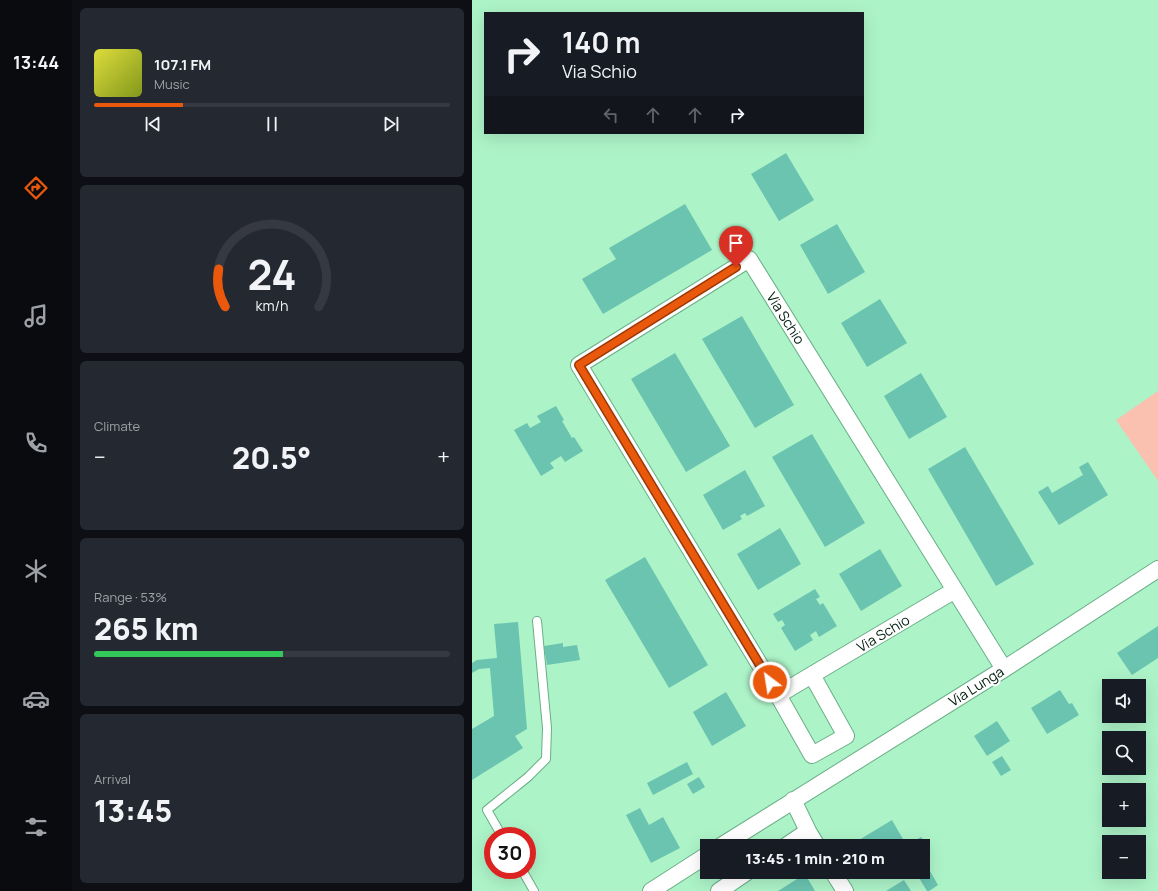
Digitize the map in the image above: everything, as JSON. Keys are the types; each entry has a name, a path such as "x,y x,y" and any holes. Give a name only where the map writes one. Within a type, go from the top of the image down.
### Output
{"street":[{"name":"Via Schio","path":"812,675 846,736 812,755 778,695 579,365 749,259 1004,669"},
{"name":"Via Lunga","path":"732,839 1004,669 1158,569"},
{"name":"Via Schio","path":"778,695 955,590"},
{"path":"793,800 813,839"},
{"path":"796,839 808,831"},
{"path":"651,891 700,860"},
{"path":"719,891 737,879"},
{"path":"837,879 845,891"}],"lane":[{"path":"497,827 487,810 528,777 546,759 547,728 536,621"},
{"path":"527,879 534,891"}],"shaded area":[{"path":"1158,391 1158,481 1116,420"}],"building":[{"path":"786,153 814,200 779,221 751,174"},
{"path":"685,204 712,250 603,314 582,279 616,259 609,248"},
{"path":"837,224 865,272 828,294 800,245"},
{"path":"880,299 907,343 867,367 841,323"},
{"path":"742,316 794,405 755,428 702,339"},
{"path":"675,353 730,446 686,472 631,379"},
{"path":"921,373 947,417 909,439 884,396"},
{"path":"556,406 564,420 562,421 572,438 574,437 583,451 565,462 561,456 550,463 554,468 541,476 514,430 527,423 530,428 541,422 537,416"},
{"path":"812,434 865,523 825,547 772,457"},
{"path":"965,447 1034,564 996,586 928,469"},
{"path":"1088,462 1108,495 1059,525 1038,492 1048,486 1052,493 1083,475 1079,467"},
{"path":"745,470 765,506 747,516 745,513 740,516 742,519 723,530 703,495"},
{"path":"780,528 801,564 758,590 737,554"},
{"path":"880,549 902,586 861,611 839,574"},
{"path":"645,557 708,665 669,688 605,580"},
{"path":"815,589 820,597 816,599 820,605 823,603 837,626 819,637 816,631 810,635 813,640 795,651 781,628 785,625 782,620 778,622 773,614"},
{"path":"518,622 527,729 515,736 523,748 472,780 472,729 494,716 490,668 479,669 472,673 472,663 477,660 497,658 494,624"},
{"path":"1158,626 1158,658 1132,675 1117,653"},
{"path":"563,643 563,647 577,645 580,660 547,665 544,646"},
{"path":"1060,690 1069,704 1072,703 1079,715 1047,734 1031,708"},
{"path":"726,692 746,726 712,746 693,712"},
{"path":"997,721 1010,741 987,756 974,736"},
{"path":"1002,756 1011,770 1001,776 992,762"},
{"path":"687,762 693,774 653,795 647,783"},
{"path":"699,777 705,787 693,794 687,784"},
{"path":"640,808 649,825 663,817 680,848 651,863 626,815"},
{"path":"892,820 903,839 861,839"},
{"path":"930,871 938,885 927,891 920,879 930,879"},
{"path":"797,879 808,879 815,891 778,891"},
{"path":"904,880 911,891 886,891"}],"route":[{"path":"736,267 579,365 770,682"}]}
